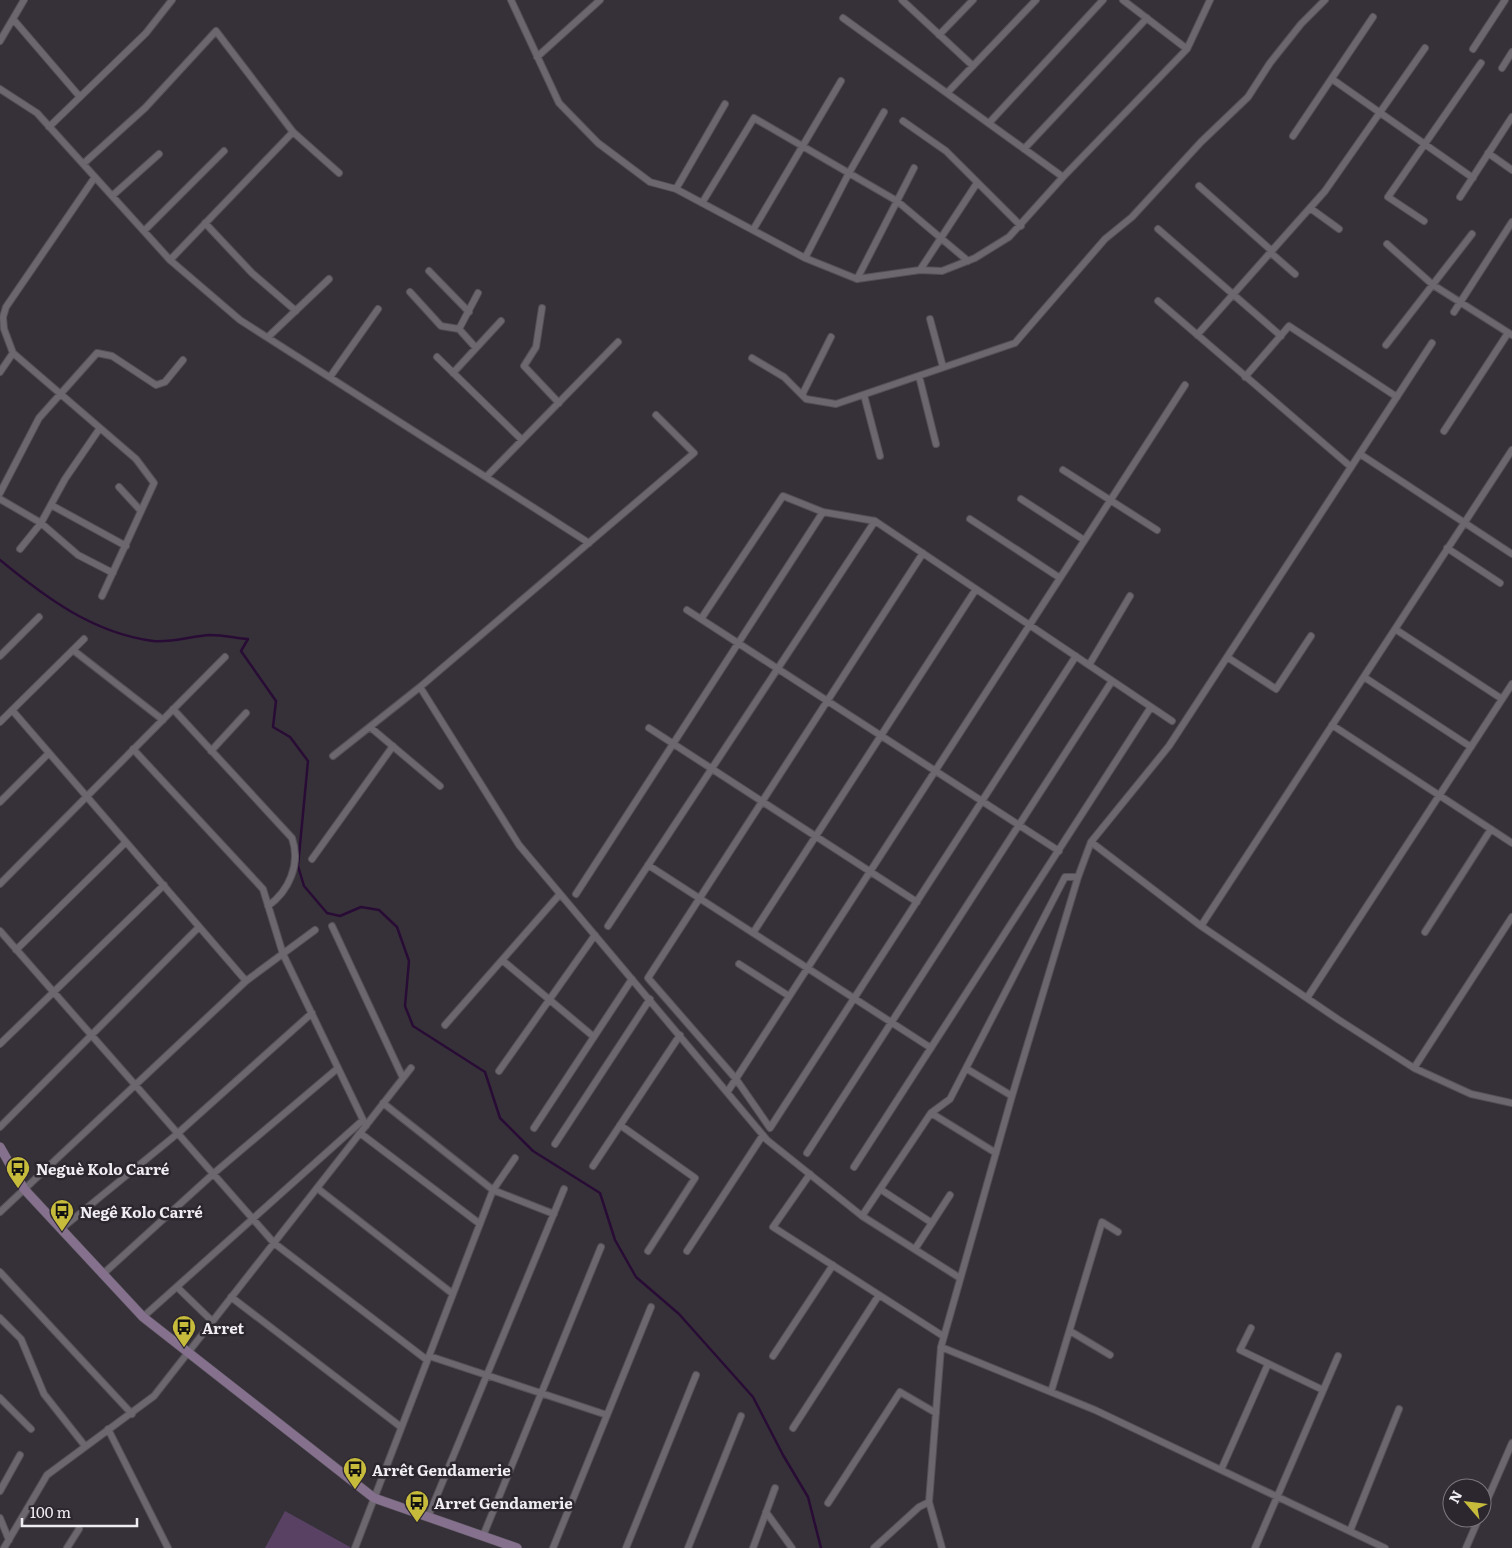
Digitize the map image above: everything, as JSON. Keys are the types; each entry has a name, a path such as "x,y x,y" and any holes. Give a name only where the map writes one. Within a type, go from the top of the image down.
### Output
{"street":[{"path":"0,41 24,0"},
{"path":"49,127 146,33 172,0"},
{"path":"511,0 559,103 598,143 650,182 676,189 805,258 857,279 920,270 942,271 968,261 1009,237 1021,226 1063,177 1187,49 1209,2 1201,0"},
{"path":"537,57 600,0"},
{"path":"902,0 973,66"},
{"path":"939,35 973,0"},
{"path":"947,93 1036,0"},
{"path":"989,123 1103,0"},
{"path":"1123,0 1187,49"},
{"path":"752,358 784,377 806,399 836,404 1014,343 1105,240 1132,217 1201,142 1248,97 1270,63 1301,24 1325,0"},
{"path":"1473,49 1505,0"},
{"path":"1293,136 1373,17"},
{"path":"843,18 1063,177"},
{"path":"1024,148 1147,18"},
{"path":"13,19 80,97"},
{"path":"83,164 145,108 216,31 293,132 339,173"},
{"path":"1197,335 1325,191 1425,48"},
{"path":"1502,68 1512,52"},
{"path":"1424,221 1388,197 1481,63"},
{"path":"1332,79 1473,178"},
{"path":"753,230 841,81"},
{"path":"0,90 37,112 170,260 240,320 589,543"},
{"path":"676,189 725,104"},
{"path":"805,258 849,173 884,112"},
{"path":"1460,197 1512,117"},
{"path":"702,203 754,118 897,201 968,261"},
{"path":"902,121 946,151 1021,226"},
{"path":"170,260 293,132"},
{"path":"144,232 224,151"},
{"path":"1488,153 1512,170"},
{"path":"112,196 159,154"},
{"path":"857,279 914,168"},
{"path":"95,177 6,307 3,317 4,328 13,353 136,459 154,483 102,596"},
{"path":"920,270 977,182"},
{"path":"1199,186 1295,274"},
{"path":"1310,208 1339,229"},
{"path":"1454,312 1512,222"},
{"path":"205,223 252,272 296,311"},
{"path":"1158,229 1281,336"},
{"path":"1386,345 1472,234"},
{"path":"1388,244 1433,285 1510,334 1444,431"},
{"path":"429,271 468,312"},
{"path":"268,337 329,279"},
{"path":"410,292 441,326 459,330 476,348"},
{"path":"459,330 478,293"},
{"path":"1158,301 1351,467"},
{"path":"542,308 536,347 524,366 559,402"},
{"path":"330,377 378,309"},
{"path":"930,319 943,368"},
{"path":"453,373 501,321"},
{"path":"1245,376 1289,326 1397,397"},
{"path":"802,395 831,337"},
{"path":"486,477 618,342"},
{"path":"942,1548 929,1502 940,1347 1012,1096 1078,877 1091,842 1169,746 1432,343"},
{"path":"0,372 13,353"},
{"path":"0,494 39,418 97,353 112,356 156,385 165,382 183,360"},
{"path":"437,358 522,440"},
{"path":"919,376 936,444"},
{"path":"728,1091 1185,385"},
{"path":"864,395 880,456"},
{"path":"332,756 420,687 694,453 656,415"},
{"path":"20,549 41,523 50,505 100,428"},
{"path":"1201,926 1512,450"},
{"path":"1360,454 1512,554"},
{"path":"1063,470 1157,530"},
{"path":"119,487 142,511"},
{"path":"701,619 783,496 823,512 875,521 1172,721"},
{"path":"0,499 41,523 78,555 113,573"},
{"path":"1021,500 1084,540"},
{"path":"50,505 126,546"},
{"path":"576,894 823,512"},
{"path":"970,519 1060,578"},
{"path":"608,926 875,521"},
{"path":"1448,548 1500,583"},
{"path":"923,553 648,978 736,1079 770,1128 1076,656"},
{"path":"753,933 976,589"},
{"path":"1088,665 1130,596"},
{"path":"687,610 1058,851"},
{"path":"0,656 39,617"},
{"path":"1395,629 1502,700"},
{"path":"1227,657 1276,689 1312,636"},
{"path":"0,722 84,639"},
{"path":"73,650 163,720"},
{"path":"0,884 225,657"},
{"path":"1364,677 1471,747"},
{"path":"807,1153 1112,681"},
{"path":"1307,998 1512,684"},
{"path":"420,687 520,845 763,1135 862,1216 960,1278"},
{"path":"854,1167 1152,707"},
{"path":"173,709 292,838 294,848 289,885 268,906"},
{"path":"12,710 246,981"},
{"path":"211,751 246,713"},
{"path":"1332,725 1512,843"},
{"path":"370,726 440,786"},
{"path":"649,728 917,902"},
{"path":"312,859 393,746"},
{"path":"4,1548 47,1475 154,1396 360,1133 364,1123 283,954 263,889 133,750"},
{"path":"0,802 49,753"},
{"path":"1425,932 1491,829"},
{"path":"16,950 126,842"},
{"path":"1091,842 1201,926 1414,1068 1471,1094 1512,1104"},
{"path":"648,865 931,1048"},
{"path":"862,1216 931,1113 950,1099 1066,877 1078,877"},
{"path":"0,1044 164,885"},
{"path":"445,1025 560,894"},
{"path":"1414,1068 1512,917"},
{"path":"332,926 403,1078"},
{"path":"0,1127 199,927"},
{"path":"0,1212 246,981 315,930"},
{"path":"0,931 274,1243 428,1358 487,1375 607,1415"},
{"path":"499,1071 595,935"},
{"path":"502,960 594,1037"},
{"path":"739,964 789,996"},
{"path":"534,1128 632,978"},
{"path":"555,1144 650,999"},
{"path":"61,1229 177,1134 312,1013"},
{"path":"593,1166 680,1035"},
{"path":"103,1274 213,1174 338,1068"},
{"path":"144,1317 364,1123 411,1068"},
{"path":"966,1069 1012,1096"},
{"path":"383,1103 493,1190 554,1214"},
{"path":"931,1113 996,1153"},
{"path":"620,1125 695,1178 648,1251"},
{"path":"360,1133 480,1224"},
{"path":"687,1251 763,1135"},
{"path":"0,1147 24,1189 144,1317 187,1353 374,1498 517,1548"},
{"path":"355,1548 493,1190 515,1158"},
{"path":"810,1174 773,1227 944,1336"},
{"path":"317,1188 453,1294"},
{"path":"428,1517 564,1189"},
{"path":"880,1189 932,1224"},
{"path":"915,1249 950,1195"},
{"path":"1051,1392 1102,1222 1118,1232"},
{"path":"482,1536 601,1247"},
{"path":"773,1356 833,1265"},
{"path":"0,1272 132,1414"},
{"path":"177,1287 212,1321"},
{"path":"793,1428 879,1295"},
{"path":"231,1297 401,1427"},
{"path":"553,1548 651,1307"},
{"path":"0,1318 20,1339 44,1394 85,1446"},
{"path":"1251,1328 1240,1350 1322,1390"},
{"path":"1070,1331 1110,1355"},
{"path":"940,1347 1095,1410 1385,1548"},
{"path":"1255,1548 1338,1356"},
{"path":"1221,1470 1268,1364"},
{"path":"626,1548 696,1375"},
{"path":"828,1503 900,1392 936,1413"},
{"path":"0,1398 31,1429"},
{"path":"1350,1531 1399,1409"},
{"path":"688,1548 741,1416"},
{"path":"108,1429 168,1548"},
{"path":"1492,1492 1509,1457 1512,1443"},
{"path":"0,1491 20,1455"},
{"path":"753,1548 775,1488"},
{"path":"874,1548 919,1507 929,1502"},
{"path":"766,1512 792,1548"},
{"path":"0,1518 9,1540"},
{"path":"1466,1548 1475,1528"},
{"path":"67,1548 79,1529"}],"shaded area":[{"path":"285,1511 350,1547 350,1548 265,1548"}],"waterway":[{"path":"0,560 35,588 71,612 90,622 131,637 153,641 210,635 248,639 241,651 276,701 273,727 290,737 308,761 298,866 304,886 327,913 340,916 361,907 379,910 397,927 409,961 405,1006 413,1026 485,1072 500,1118 533,1151 600,1193 615,1240 636,1277 679,1314 753,1397 783,1455 808,1497 821,1548"}],"place":[{"name":"Neguè Kolo Carré","path":"18,1189"},
{"name":"Negê Kolo Carré","path":"62,1232"},
{"name":"Arret","path":"184,1348"},
{"name":"Arrêt Gendamerie","path":"355,1490"},
{"name":"Arret Gendamerie","path":"417,1523"}]}
